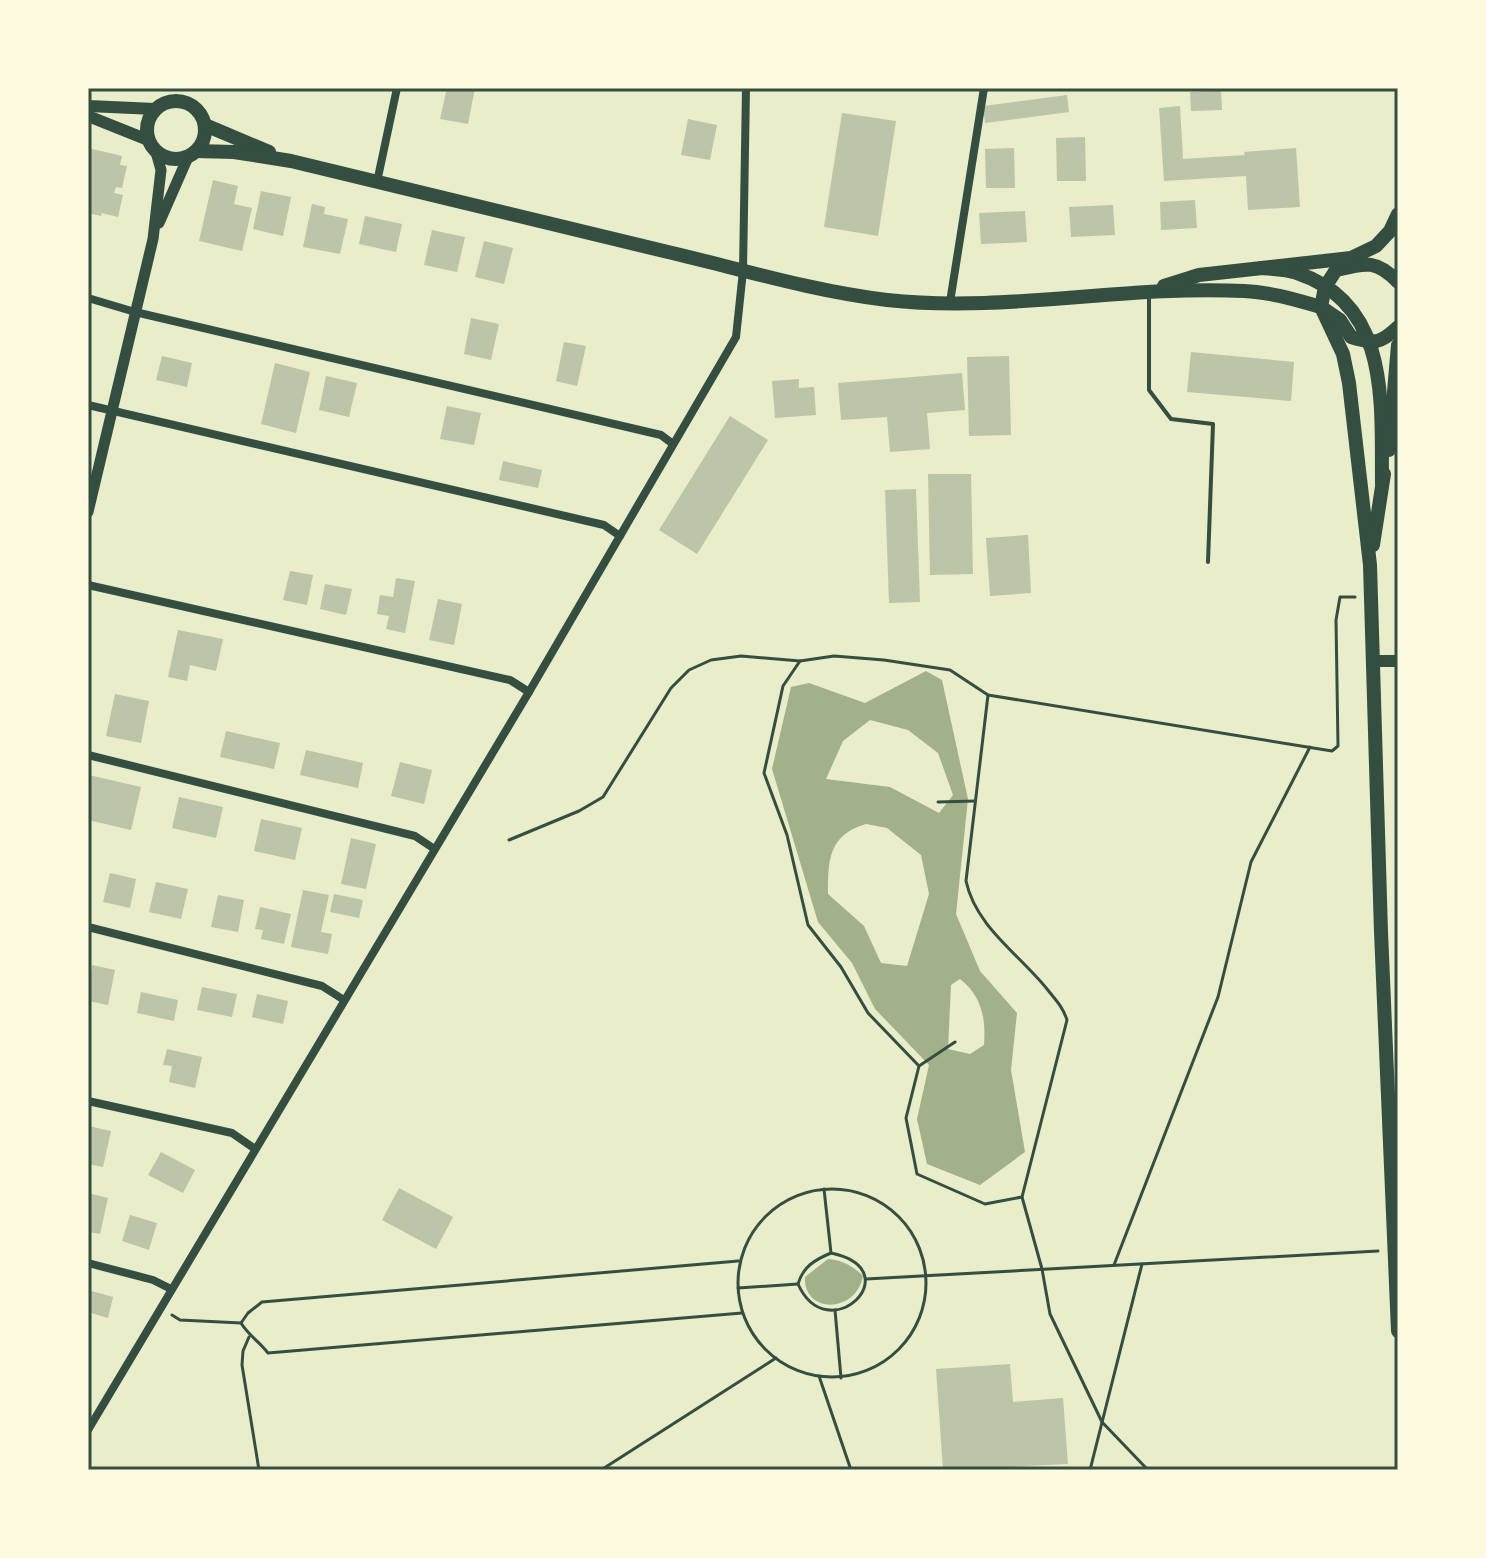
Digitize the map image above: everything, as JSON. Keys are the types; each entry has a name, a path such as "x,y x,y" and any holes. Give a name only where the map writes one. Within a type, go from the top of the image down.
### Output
{"main road":[{"path":"152,146 147,123 158,107 165,88"},
{"path":"188,88 191,105"},
{"path":"88,106 158,107 176,100 191,105 198,110 205,125 204,139 192,154"},
{"path":"88,116 152,146 172,159 192,154 234,152 291,161 818,290 890,300 950,302 1013,301 1148,291 1246,291 1321,307 1340,320 1351,337 1369,342 1382,341 1398,327"},
{"path":"205,125 291,161"},
{"path":"1148,291 1199,275 1351,258 1376,246 1390,231 1398,214"},
{"path":"1351,258 1387,271 1398,282"},
{"path":"1368,263 1336,270 1325,287 1321,307 1343,354 1349,383 1370,565 1398,1331"},
{"path":"1261,268 1294,271 1337,294 1354,313 1374,353 1380,391 1382,484"},
{"path":"1370,565 1389,447 1398,345"},
{"path":"1372,661 1398,661"}],"street":[{"path":"377,182 397,88"},
{"path":"88,1430 529,692 736,337 743,271 746,88"},
{"path":"950,302 984,88"},
{"path":"88,512 153,239 161,170 152,146"},
{"path":"153,239 192,154"},
{"path":"88,298 135,312 661,435 673,444"},
{"path":"88,405 604,525 620,536"},
{"path":"88,585 510,680 529,692"},
{"path":"88,755 415,836 433,848"},
{"path":"88,927 322,986 344,1000"},
{"path":"88,1101 232,1133 255,1149"},
{"path":"88,1263 153,1280 171,1289"}],"lane":[{"path":"1148,291 1149,390 1171,419 1213,424 1208,562"}],"path":[{"path":"509,840 579,811 603,797 671,688 689,670 711,660 741,656 800,661 834,656 950,670 988,695 1332,751 1338,746 1336,620 1340,597 1371,596"},
{"path":"800,661 783,686 764,773 787,835 808,925 841,967 868,1013 919,1066"},
{"path":"988,695 966,881 969,898 977,913 1041,981 1064,1010 1067,1020 1022,1197 1042,1269 1050,1314 1102,1422 1148,1470"},
{"path":"1114,1265 1218,997 1251,862 1310,747"},
{"path":"938,802 975,801"},
{"path":"955,1042 919,1066 906,1118 917,1174 985,1204 1022,1197"},
{"path":"824,1188 831,1253"},
{"path":"824,1188 849,1189 872,1197 893,1210 910,1228 921,1249 926,1276 926,1302 915,1330 896,1353 872,1369 841,1378 819,1376 796,1370 760,1344 742,1313 738,1261 757,1226 776,1207 799,1194 824,1188"},
{"path":"866,1279 1394,1250"},
{"path":"831,1253 853,1261 862,1268 866,1279 864,1291 858,1300 835,1310 812,1305 803,1297 798,1284 810,1264 831,1253"},
{"path":"241,1323 262,1302 738,1261"},
{"path":"1090,1470 1142,1264"},
{"path":"738,1288 798,1284"},
{"path":"161,1307 180,1320 241,1323"},
{"path":"835,1310 841,1378"},
{"path":"241,1323 249,1337 259,1342 268,1353 742,1313"},
{"path":"249,1337 243,1351 242,1365 259,1470"},
{"path":"601,1470 776,1358"},
{"path":"819,1376 851,1470"}],"shaded area":[{"path":"926,671 942,680 968,799 956,914 980,971 1017,1013 1011,1070 1025,1152 980,1185 927,1164 917,1119 929,1065 875,1009 852,963 818,922 772,769 791,687 809,683 865,703","holes":["870,720 908,730 938,753 953,795 939,813 890,787 826,779 843,741","866,824 887,828 921,855 929,894 907,966 881,963 864,926 828,894 833,851 837,842 853,829","960,979 978,1000 981,1009 984,1045 970,1054 948,1049 951,985"]},
{"path":"828,1259 847,1264 863,1276 851,1297 831,1305 812,1298 805,1277"}],"building":[{"path":"447,88 475,88 468,124 440,119"},
{"path":"1221,90 1222,110 1191,111 1190,92"},
{"path":"1067,95 1069,112 985,123 983,106"},
{"path":"1180,106 1183,159 1296,148 1300,207 1248,210 1246,176 1164,181 1159,108"},
{"path":"842,113 896,121 878,236 824,227"},
{"path":"688,119 717,125 710,160 681,155"},
{"path":"1085,137 1086,181 1057,181 1056,138"},
{"path":"88,148 122,156 120,165 127,166 122,188 116,187 114,193 123,195 118,217 88,213"},
{"path":"1014,148 1015,188 986,188 985,149"},
{"path":"213,180 238,186 234,204 252,208 242,251 199,241"},
{"path":"261,191 291,197 283,236 253,229"},
{"path":"1195,200 1197,228 1161,230 1160,202"},
{"path":"312,204 325,207 324,214 348,219 340,254 303,247"},
{"path":"1113,205 1115,235 1071,237 1069,207"},
{"path":"1025,211 1027,242 981,244 979,213"},
{"path":"365,216 402,224 396,252 359,244"},
{"path":"432,230 465,237 457,272 424,265"},
{"path":"484,241 513,248 504,284 475,277"},
{"path":"471,318 499,324 491,360 464,354"},
{"path":"564,342 586,346 577,386 556,381"},
{"path":"1191,352 1294,362 1291,401 1187,392"},
{"path":"162,356 192,363 187,387 156,380"},
{"path":"1009,356 1011,435 969,436 967,357"},
{"path":"275,363 310,372 296,433 261,424"},
{"path":"962,373 965,410 927,413 930,449 890,452 887,417 841,420 838,383"},
{"path":"326,376 357,383 349,417 319,410"},
{"path":"799,379 799,388 814,387 816,415 775,418 772,381"},
{"path":"447,406 481,413 474,445 440,439"},
{"path":"730,416 768,440 697,554 659,530"},
{"path":"503,461 542,470 538,488 499,480"},
{"path":"928,474 971,474 973,574 930,575"},
{"path":"916,489 920,602 889,603 885,490"},
{"path":"1028,535 1031,593 990,596 986,538"},
{"path":"290,571 313,575 307,605 283,600"},
{"path":"396,578 415,581 405,633 386,629 389,616 377,614 380,595 393,597"},
{"path":"325,584 352,589 346,615 320,609"},
{"path":"438,599 462,604 454,645 429,640"},
{"path":"178,630 223,639 216,671 190,665 187,681 168,677"},
{"path":"115,694 149,701 141,743 106,736"},
{"path":"226,731 280,743 274,769 220,757"},
{"path":"306,750 363,763 358,788 300,775"},
{"path":"400,762 432,770 424,804 391,796"},
{"path":"89,775 141,787 131,830 88,820"},
{"path":"179,797 223,807 216,838 172,828"},
{"path":"261,819 302,828 295,860 254,851"},
{"path":"351,838 376,844 366,889 341,884"},
{"path":"110,873 136,879 130,908 103,902"},
{"path":"156,882 188,889 181,919 149,912"},
{"path":"303,890 329,895 321,932 332,934 328,954 291,947"},
{"path":"334,894 363,900 359,918 330,912"},
{"path":"218,895 244,900 238,932 211,927"},
{"path":"260,907 291,914 284,944 261,939 263,930 255,929"},
{"path":"92,965 115,970 108,1005 88,1001"},
{"path":"202,987 237,994 232,1017 197,1010"},
{"path":"141,992 178,1000 174,1021 137,1013"},
{"path":"257,994 288,1001 283,1024 252,1017"},
{"path":"167,1049 202,1057 195,1088 169,1082 172,1066 163,1065"},
{"path":"88,1126 111,1131 103,1167 88,1164"},
{"path":"161,1152 195,1170 183,1193 148,1175"},
{"path":"399,1188 453,1217 436,1249 382,1220"},
{"path":"88,1193 108,1198 100,1234 88,1232"},
{"path":"130,1215 157,1223 149,1250 122,1241"},
{"path":"88,1290 113,1297 108,1318 88,1312"},
{"path":"1010,1364 1013,1402 1063,1398 1068,1464 943,1470 936,1369"}]}
